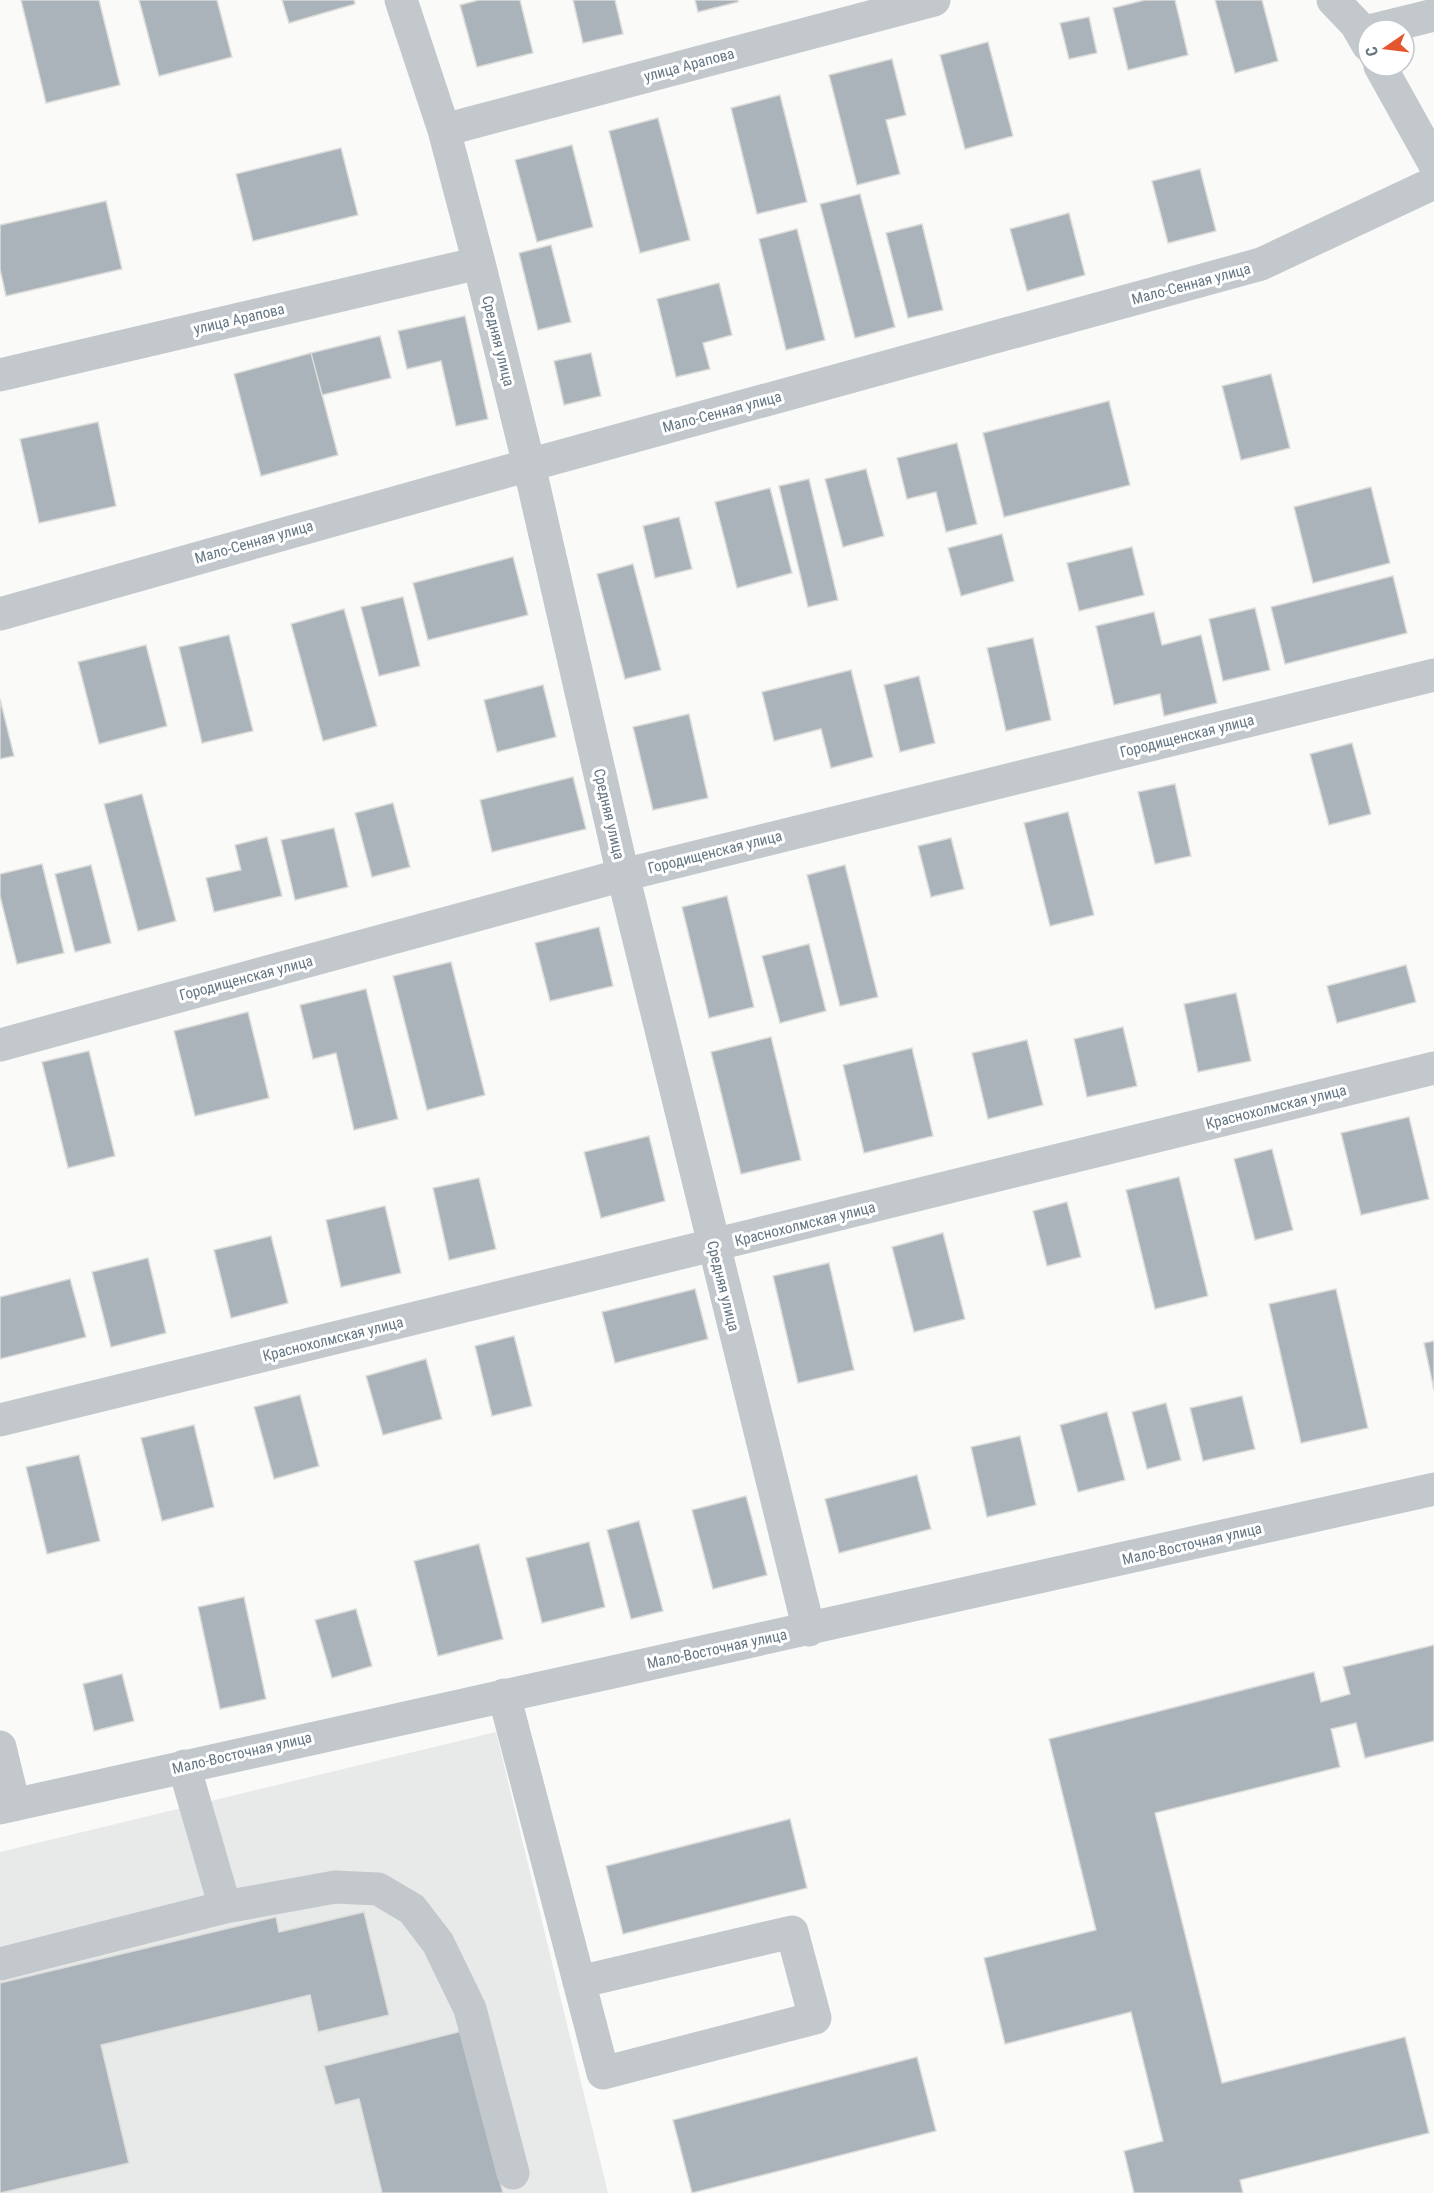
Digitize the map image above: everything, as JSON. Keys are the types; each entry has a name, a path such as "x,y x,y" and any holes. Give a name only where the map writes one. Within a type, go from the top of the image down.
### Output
{"street":[{"name":"Средняя улица","path":"401,0 444,130 529,465 623,875 808,1630"},
{"name":"улица Арапова","path":"444,130 934,0"},
{"path":"1333,0 1356,23"},
{"path":"1416,20 1434,15"},
{"path":"1387,78 1434,163"},
{"name":"Мало-Сенная улица","path":"0,614 529,465 1262,264 1434,183"},
{"name":"улица Арапова","path":"0,375 478,263"},
{"name":"Городищенская улица","path":"0,1045 623,875 1434,675"},
{"name":"Краснохолмская улица","path":"0,1420 1434,1068"},
{"name":"Мало-Восточная улица","path":"7,1807 1434,1489"},
{"path":"504,1695 579,1982 603,2073 815,2018 792,1932 579,1982"},
{"path":"0,1747 7,1807"},
{"path":"184,1766 225,1907"},
{"path":"0,1964 225,1907 335,1887 378,1889 412,1909 438,1943 470,2009 513,2173"}],"shaded area":[{"path":"496,1732 608,2193 0,2193 0,1852"}],"building":[{"path":"21,0 99,0 120,85 46,103"},
{"path":"139,0 217,0 232,57 159,76"},
{"path":"282,0 354,0 355,4 289,23"},
{"path":"479,0 520,0 533,53 477,67 460,5"},
{"path":"573,0 615,0 623,34 583,43"},
{"path":"695,0 738,0 738,2 698,12"},
{"path":"1145,0 1175,0 1188,55 1128,70 1113,8"},
{"path":"1215,0 1262,0 1278,61 1235,73"},
{"path":"1089,17 1097,53 1069,59 1060,23"},
{"path":"988,42 1013,136 965,149 940,55"},
{"path":"892,59 906,115 886,120 900,174 857,185 829,75"},
{"path":"780,95 807,202 757,214 731,108"},
{"path":"658,118 690,240 640,253 609,131"},
{"path":"572,145 593,227 537,242 515,160"},
{"path":"341,148 358,215 253,241 236,174"},
{"path":"1200,169 1216,231 1168,243 1152,181"},
{"path":"860,194 895,327 855,338 820,204"},
{"path":"106,201 122,269 6,296 0,269 0,225"},
{"path":"1069,213 1085,275 1027,291 1010,229"},
{"path":"922,224 943,310 908,318 886,233"},
{"path":"797,229 825,340 786,350 759,239"},
{"path":"551,245 571,322 538,330 519,253"},
{"path":"719,283 732,335 703,343 710,369 676,377 657,299"},
{"path":"465,316 488,419 456,426 441,361 407,369 398,331"},
{"path":"380,336 391,378 322,395 311,353"},
{"path":"311,353 338,455 261,476 234,374"},
{"path":"591,353 601,396 564,405 554,361"},
{"path":"1271,374 1290,448 1241,460 1222,386"},
{"path":"1109,401 1130,485 1004,517 983,433"},
{"path":"98,422 116,506 39,523 20,439"},
{"path":"957,443 977,524 946,532 936,492 907,499 897,458"},
{"path":"866,469 884,536 843,547 825,479"},
{"path":"809,479 838,600 808,607 779,486"},
{"path":"1371,487 1390,563 1313,583 1294,507"},
{"path":"770,488 792,573 737,588 715,502"},
{"path":"679,517 692,569 655,578 643,526"},
{"path":"1002,534 1014,581 961,596 948,548"},
{"path":"1132,547 1144,595 1079,611 1067,563"},
{"path":"513,557 528,615 428,640 413,583"},
{"path":"633,564 661,670 625,679 597,574"},
{"path":"1393,576 1407,633 1285,664 1271,607"},
{"path":"403,597 420,666 379,676 361,607"},
{"path":"1255,608 1270,670 1223,681 1209,619"},
{"path":"344,609 377,726 323,741 291,624"},
{"path":"1154,612 1162,645 1201,635 1217,703 1164,716 1160,694 1114,705 1096,626"},
{"path":"229,635 253,731 202,743 179,647"},
{"path":"1033,638 1051,720 1006,731 987,648"},
{"path":"146,645 167,726 99,744 78,662"},
{"path":"851,670 873,757 831,768 821,729 774,741 762,692"},
{"path":"919,676 935,743 900,752 884,685"},
{"path":"543,685 556,737 497,752 484,700"},
{"path":"0,699 14,756 0,759"},
{"path":"689,714 708,798 653,810 633,727"},
{"path":"1352,743 1371,814 1329,825 1310,754"},
{"path":"573,777 586,829 492,852 480,800"},
{"path":"1175,784 1191,856 1155,864 1138,792"},
{"path":"142,794 176,921 138,931 104,804"},
{"path":"393,803 410,867 372,877 355,813"},
{"path":"1068,812 1094,915 1050,926 1024,823"},
{"path":"334,828 348,887 295,900 281,840"},
{"path":"267,837 282,896 214,912 206,878 241,870 235,845"},
{"path":"951,838 964,889 931,897 918,846"},
{"path":"42,864 64,953 17,964 0,896 0,874"},
{"path":"91,865 111,943 75,952 55,874"},
{"path":"845,865 878,997 840,1006 807,875"},
{"path":"727,896 754,1007 709,1018 682,907"},
{"path":"599,927 613,986 550,1001 535,943"},
{"path":"809,944 826,1011 780,1023 762,956"},
{"path":"451,962 485,1095 427,1110 393,976"},
{"path":"1406,965 1416,1002 1337,1023 1327,986"},
{"path":"366,989 398,1119 354,1130 336,1053 313,1059 300,1005"},
{"path":"1236,993 1251,1061 1198,1072 1184,1004"},
{"path":"248,1012 269,1098 195,1116 174,1031"},
{"path":"1123,1027 1137,1086 1087,1097 1074,1039"},
{"path":"771,1037 801,1160 741,1174 711,1052"},
{"path":"1027,1040 1043,1105 988,1119 972,1053"},
{"path":"912,1048 933,1136 864,1153 843,1065"},
{"path":"89,1051 115,1156 68,1168 42,1062"},
{"path":"1409,1117 1429,1199 1361,1215 1341,1133"},
{"path":"649,1136 665,1201 601,1218 584,1152"},
{"path":"1272,1149 1293,1230 1255,1240 1234,1159"},
{"path":"1179,1177 1208,1296 1155,1309 1126,1190"},
{"path":"479,1178 496,1249 449,1260 433,1188"},
{"path":"1067,1202 1081,1257 1047,1266 1033,1211"},
{"path":"385,1206 401,1273 341,1287 326,1220"},
{"path":"943,1233 965,1319 914,1332 892,1247"},
{"path":"271,1236 288,1303 231,1318 214,1250"},
{"path":"148,1258 166,1333 111,1347 92,1272"},
{"path":"829,1263 854,1370 798,1383 773,1276"},
{"path":"70,1279 86,1337 0,1359 0,1297"},
{"path":"695,1289 708,1339 615,1363 602,1312"},
{"path":"1336,1289 1368,1428 1301,1443 1269,1304"},
{"path":"514,1336 532,1406 492,1416 475,1346"},
{"path":"1434,1341 1434,1390 1424,1343"},
{"path":"426,1359 442,1419 383,1435 366,1376"},
{"path":"300,1395 319,1466 274,1479 254,1407"},
{"path":"1242,1396 1255,1449 1203,1461 1190,1408"},
{"path":"1166,1403 1181,1460 1147,1469 1132,1412"},
{"path":"1107,1412 1125,1480 1078,1492 1060,1425"},
{"path":"194,1425 214,1507 162,1521 141,1438"},
{"path":"1020,1436 1036,1505 987,1517 971,1447"},
{"path":"79,1455 100,1541 47,1554 26,1467"},
{"path":"917,1475 931,1529 839,1553 825,1499"},
{"path":"746,1496 767,1575 713,1589 692,1510"},
{"path":"639,1521 663,1611 631,1619 607,1530"},
{"path":"589,1542 605,1607 542,1623 526,1558"},
{"path":"479,1544 503,1639 438,1656 414,1561"},
{"path":"244,1597 266,1699 220,1709 198,1607"},
{"path":"356,1609 372,1666 332,1678 315,1620"},
{"path":"1434,1645 1434,1741 1365,1758 1356,1723 1331,1729 1340,1767 1155,1813 1222,2083 1405,2037 1429,2133 1240,2180 1243,2193 1134,2193 1124,2151 1163,2141 1131,2012 1005,2044 984,1958 1096,1930 1049,1739 1314,1672 1321,1702 1350,1694 1343,1667"},
{"path":"122,1674 134,1721 94,1731 83,1684"},
{"path":"790,1819 807,1888 623,1934 606,1866"},
{"path":"364,1912 389,2015 318,2032 310,1995 101,2045 129,2163 0,2193 0,1983 276,1917 279,1932"},
{"path":"462,2031 503,2193 382,2193 359,2099 335,2105 324,2066"},
{"path":"917,2057 936,2131 692,2193 673,2120"}]}
